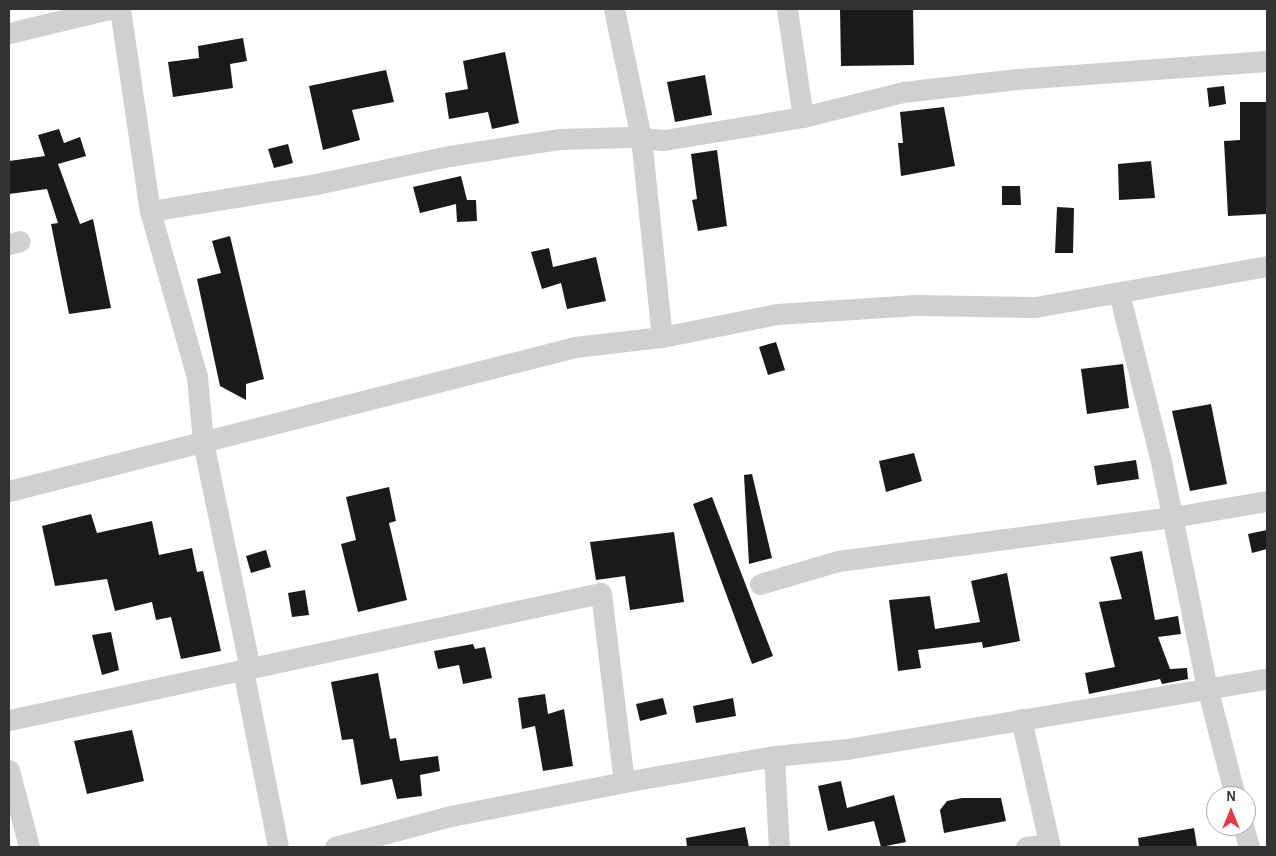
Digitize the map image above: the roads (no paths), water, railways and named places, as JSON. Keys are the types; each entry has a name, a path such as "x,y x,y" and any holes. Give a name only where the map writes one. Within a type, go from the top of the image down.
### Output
{"street":[{"path":"9,33 48,16 109,9"},
{"path":"120,9 150,211 197,377 204,442 278,847"},
{"path":"614,9 641,138 662,337"},
{"path":"787,9 803,118"},
{"path":"150,211 316,184 449,156 559,139 641,138 664,140 803,118 903,92 1017,79 1267,61"},
{"path":"9,491 575,347 662,337 778,314 916,305 1035,307 1267,266"},
{"path":"1118,293 1172,517 1207,687 1232,786"},
{"path":"760,584 838,561 1172,517 1267,501"},
{"path":"9,720 601,593 624,782"},
{"path":"335,847 451,816 624,782 774,756 847,749 1207,687 1267,679"},
{"path":"1021,719 1050,846 1026,847"},
{"path":"774,756 779,847"},
{"path":"9,770 29,847"}]}
